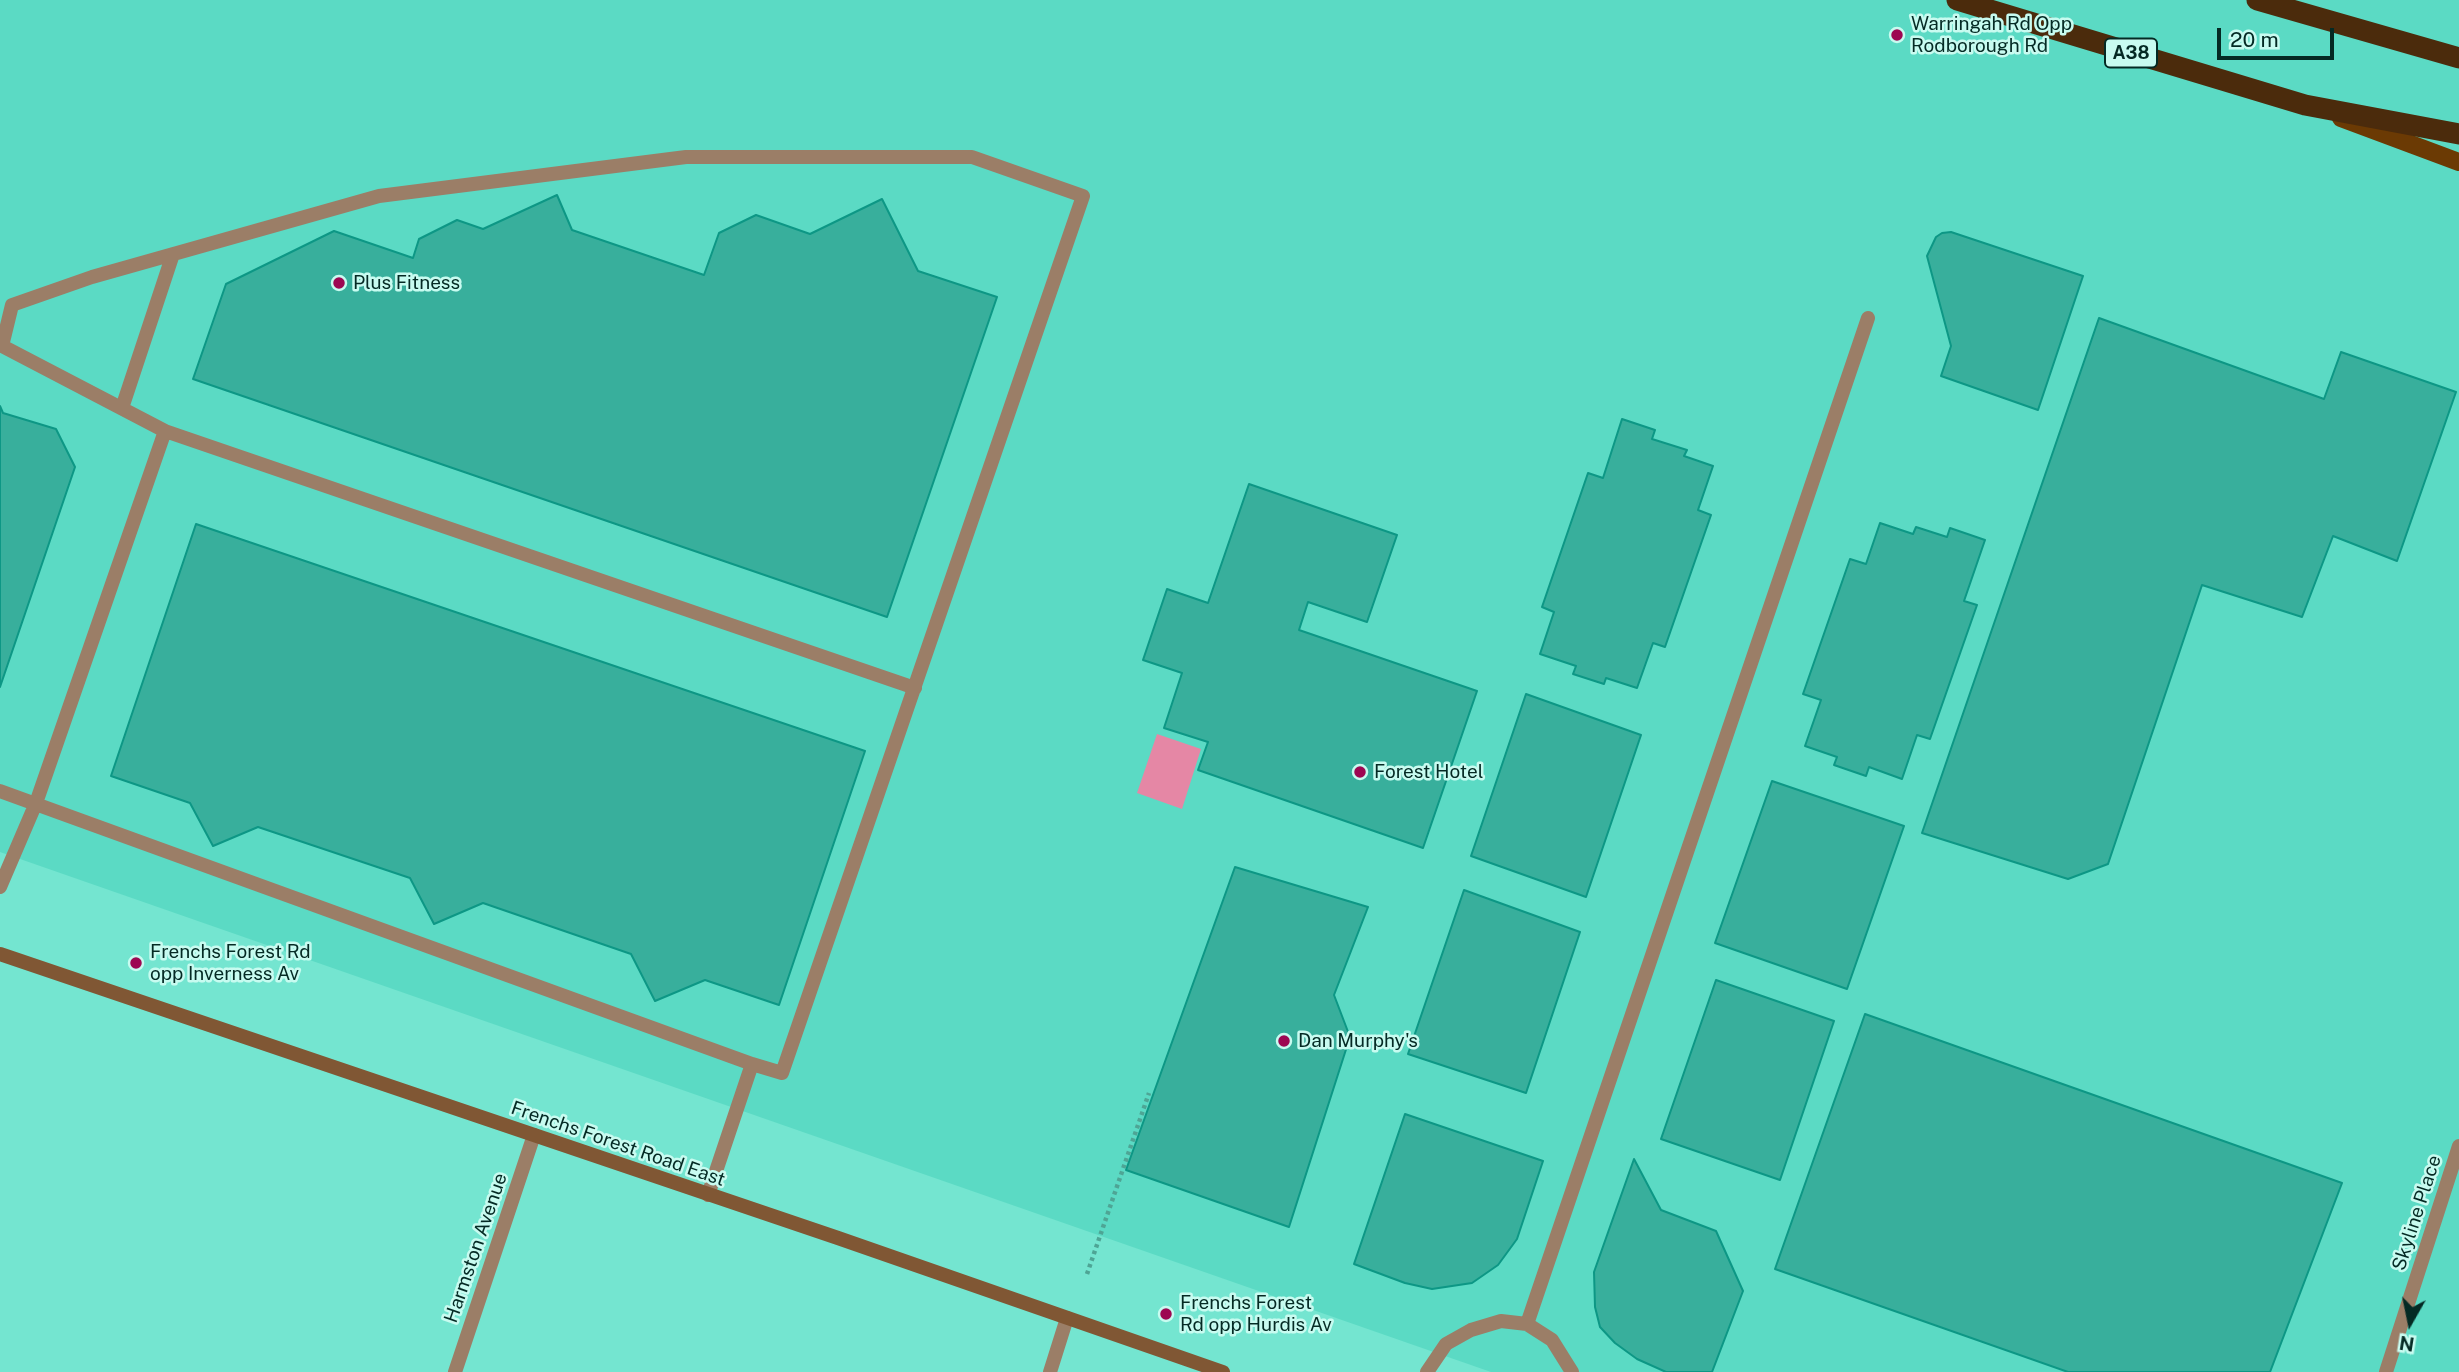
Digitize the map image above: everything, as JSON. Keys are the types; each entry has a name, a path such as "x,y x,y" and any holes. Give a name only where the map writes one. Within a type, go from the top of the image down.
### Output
{"highway":[{"name":"A38","path":"1957,0 2305,105 2459,134"},
{"path":"2256,0 2459,58"}],"main road":[{"name":"A38","path":"2305,105 2459,162"},
{"name":"Frenchs Forest Road East","path":"1,957 534,1135 1223,1372"}],"street":[{"path":"0,792 782,1073 915,688 1083,196 972,157 686,157 379,196 92,276 12,304 2,346 165,431 915,688"},
{"path":"122,408 173,254"},
{"path":"1527,1324 1868,318"},
{"path":"0,887 36,803 165,431"},
{"path":"708,1195 752,1064"},
{"name":"Harmston Avenue","path":"454,1372 534,1135"},
{"name":"Skyline Place","path":"2386,1372 2459,1146"},
{"path":"1050,1372 1067,1318"},
{"path":"1427,1372 1446,1344 1471,1330 1501,1321 1527,1324 1552,1340 1572,1372"}],"path":[{"path":"1087,1274 1149,1093"}],"shaded area":[{"path":"0,0 2459,0 2459,1372 1491,1372 0,852"},
{"path":"1157,734 1201,749 1182,809 1137,793"}],"building":[{"path":"557,195 572,230 704,275 719,233 756,215 810,234 882,199 918,271 997,297 887,617 193,379 226,284 334,231 413,258 419,239 457,220 483,229"},
{"path":"1951,232 2083,276 2038,410 1941,376 1951,346 1927,256 1936,237"},
{"path":"2099,318 2324,399 2341,352 2456,392 2397,561 2333,536 2302,617 2202,585 2108,864 2068,879 1922,833"},
{"path":"0,406 3,413 56,429 75,467 0,687"},
{"path":"1622,419 1655,430 1652,439 1687,450 1684,456 1713,466 1698,510 1711,515 1665,647 1653,643 1637,688 1606,678 1604,684 1573,674 1576,666 1540,654 1554,612 1542,607 1588,473 1603,478"},
{"path":"1249,484 1397,535 1367,622 1308,602 1299,630 1477,691 1423,848 1198,770 1208,742 1164,728 1182,673 1143,660 1167,589 1208,603"},
{"path":"1880,523 1913,534 1916,527 1947,537 1950,528 1985,540 1964,601 1977,605 1930,739 1917,735 1902,779 1869,767 1866,776 1834,765 1837,757 1805,746 1821,700 1803,694 1850,559 1866,564"},
{"path":"196,524 865,751 779,1005 705,980 655,1001 631,954 483,903 434,924 410,878 258,827 213,846 190,803 111,776"},
{"path":"1526,694 1641,735 1586,897 1471,856"},
{"path":"1772,781 1904,826 1847,989 1715,943"},
{"path":"1235,867 1368,907 1334,995 1350,1037 1289,1227 1126,1170"},
{"path":"1464,890 1580,932 1526,1093 1408,1054"},
{"path":"1716,980 1834,1021 1780,1180 1661,1139"},
{"path":"1865,1014 2342,1183 2270,1372 2068,1372 1775,1269"},
{"path":"1405,1114 1543,1161 1517,1239 1498,1265 1472,1283 1432,1289 1405,1283 1354,1264"},
{"path":"1634,1159 1661,1210 1716,1231 1743,1291 1712,1372 1666,1372 1637,1359 1615,1343 1600,1327 1595,1307 1594,1272"}],"place":[{"name":"Warringah Rd Opp Rodborough Rd","path":"1897,35"},
{"name":"Plus Fitness","path":"339,283"},
{"name":"Forest Hotel","path":"1360,772"},
{"name":"Frenchs Forest Rd opp Inverness Av","path":"136,963"},
{"name":"Dan Murphy's","path":"1284,1041"},
{"name":"Frenchs Forest Rd opp Hurdis Av","path":"1166,1314"}]}
